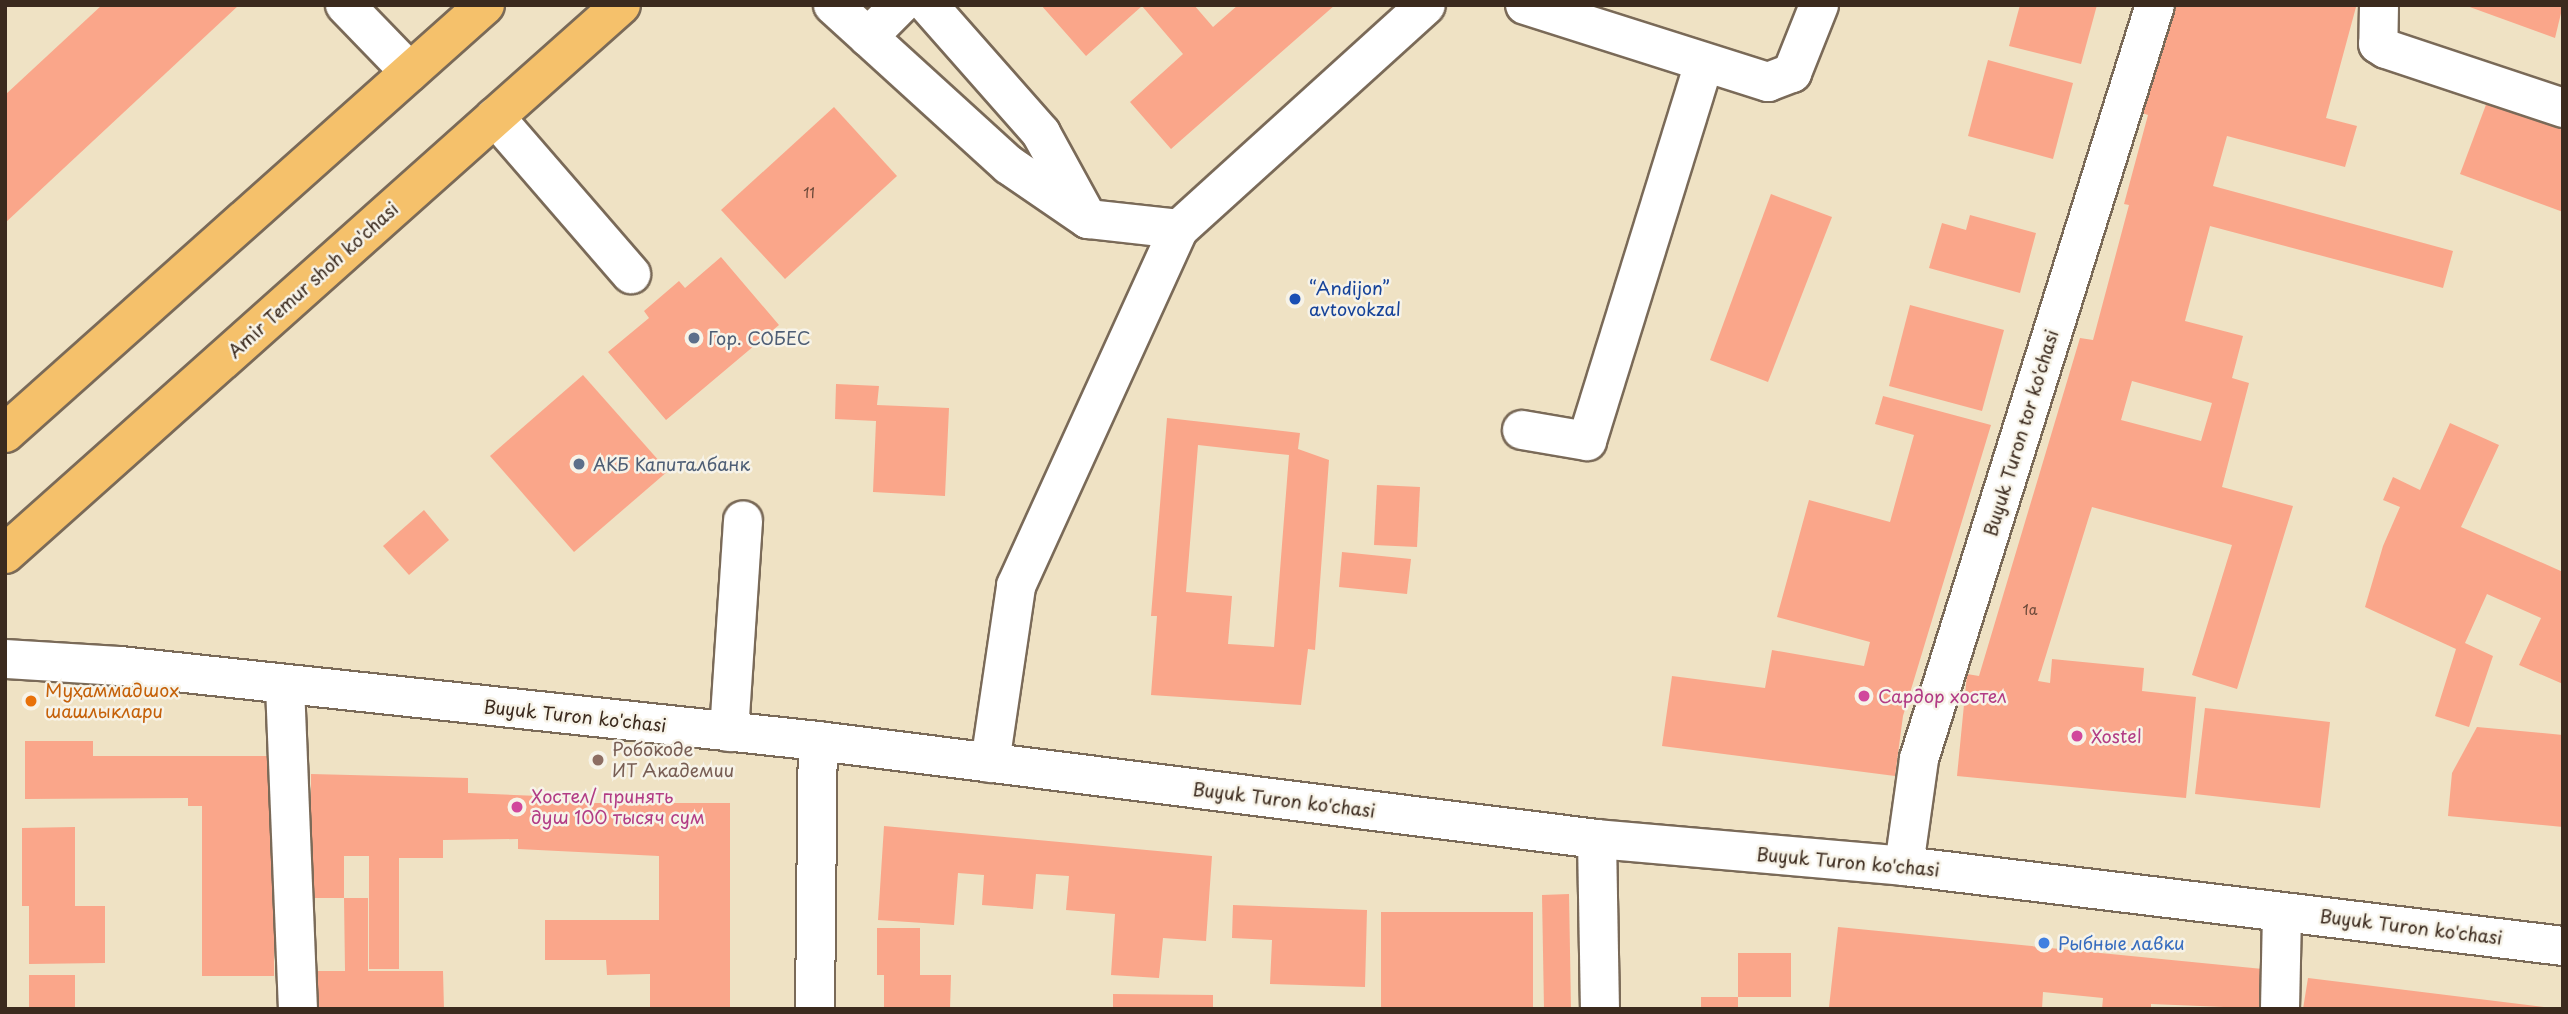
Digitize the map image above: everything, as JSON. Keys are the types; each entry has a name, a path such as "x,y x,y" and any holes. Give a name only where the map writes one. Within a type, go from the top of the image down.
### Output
{"main road":[{"path":"5,433 485,5"},
{"name":"Amir Temur shoh ko'chasi","path":"5,554 621,5"}],"street":[{"path":"345,5 410,72"},
{"path":"833,5 1009,165 1088,219 1179,229"},
{"path":"868,37 900,5"},
{"path":"928,5 1041,133 1088,219"},
{"path":"990,763 1016,586 1179,229 1426,5"},
{"path":"1525,5 1704,64 1768,82 1780,80 1792,73 1819,5"},
{"name":"Buyuk Turon tor ko'chasi","path":"1904,866 1919,758 2155,5"},
{"path":"2379,5 2378,44 2386,49 2563,108"},
{"path":"1522,430 1587,441 1704,64"},
{"path":"495,117 631,274"},
{"path":"729,732 743,520"},
{"name":"Buyuk Turon ko'chasi","path":"5,659 818,741 1597,839 1904,866 2563,946"},
{"path":"285,686 298,1009"},
{"path":"815,1009 818,741"},
{"path":"1597,839 1600,1009"},
{"path":"2280,1009 2282,912"}],"building":[{"path":"102,5 239,5 5,223 5,95"},
{"path":"1041,5 1194,5 1213,27 1238,5 1335,5 1171,149 1130,102 1183,54 1142,6 1086,56"},
{"path":"2020,5 2097,5 2081,64 2009,46"},
{"path":"2171,5 2356,7 2326,118 2357,126 2345,167 2227,136 2213,186 2453,251 2443,288 2210,226 2185,321 2243,336 2232,378 2249,383 2222,487 2293,506 2237,689 2192,675 2232,545 2092,507 2038,681 2050,683 2052,659 2144,668 2142,691 2196,697 2186,798 1957,776 1967,674 1979,676 2080,338 2093,340 2129,205 2124,204 2148,115 2142,113","holes":["2132,381 2212,403 2201,441 2121,420"]},
{"path":"2467,5 2563,5 2555,38 2467,6"},
{"path":"1988,60 2073,83 2053,159 1968,136"},
{"path":"2490,94 2563,121 2563,212 2460,174"},
{"path":"834,107 897,176 785,279 721,210"},
{"path":"1771,194 1832,217 1768,382 1710,360"},
{"path":"1970,215 2036,233 2020,293 1929,268 1942,223 1966,230"},
{"name":"Гор. СОБЕС","path":"721,257 779,325 666,420 608,352 649,318 644,311 679,281 685,288"},
{"path":"1910,305 2004,330 1982,411 1889,386"},
{"name":"АКБ Капиталбанк","path":"583,375 668,471 574,552 490,456"},
{"path":"836,384 879,386 877,405 949,408 945,496 873,492 876,421 835,419"},
{"path":"1883,396 1991,425 1903,716 1895,776 1662,746 1672,676 1765,688 1772,650 1864,666 1870,642 1777,617 1809,500 1890,522 1914,435 1875,424"},
{"path":"1167,418 1300,433 1298,449 1329,460 1315,650 1308,649 1301,705 1151,695 1157,616 1151,616","holes":["1198,445 1289,455 1274,647 1228,644 1232,596 1186,592"]},
{"path":"2450,423 2499,445 2461,527 2563,572 2563,684 2519,665 2541,618 2487,594 2465,643 2493,656 2469,727 2435,716 2456,649 2365,607 2383,546 2400,507 2383,500 2393,477 2420,490"},
{"path":"1377,485 1420,487 1417,547 1374,545"},
{"path":"424,510 449,540 409,575 383,546"},
{"path":"1342,552 1411,559 1407,594 1339,587"},
{"path":"2205,708 2330,722 2320,808 2195,794"},
{"path":"2477,727 2563,735 2563,827 2448,816 2452,773"},
{"path":"25,741 93,741 93,756 279,756 274,806 274,976 202,976 202,806 188,806 188,798 25,799"},
{"path":"311,774 468,778 468,793 588,798 588,803 730,803 730,1009 650,1009 650,974 607,975 606,960 545,960 545,920 659,920 659,856 518,849 518,839 443,840 443,858 399,858 399,969 369,969 369,856 344,856 344,898 311,898"},
{"path":"884,826 1212,856 1206,941 1163,938 1159,978 1111,975 1115,914 1066,910 1069,876 1036,874 1033,909 982,905 984,875 958,873 954,925 878,920"},
{"path":"75,827 75,906 105,906 105,963 29,964 29,906 22,906 22,828"},
{"path":"1569,894 1571,1009 1544,1009 1542,895"},
{"path":"344,898 368,898 368,971 443,971 444,1009 306,1009 306,971 345,971"},
{"path":"1233,905 1367,910 1365,987 1270,984 1272,940 1232,938"},
{"path":"1381,912 1533,912 1533,1009 1381,1009"},
{"path":"1838,927 2273,970 2273,1009 2151,1004 2151,1009 2102,1009 2103,998 2043,992 2042,1009 1829,1007"},
{"path":"877,928 920,928 920,975 951,975 950,1009 884,1009 884,975 877,975"},
{"path":"1738,953 1791,953 1791,997 1738,997"},
{"path":"29,975 75,975 75,1009 29,1009"},
{"path":"2308,978 2544,1007 2544,1009 2303,1009"},
{"path":"1113,994 1213,995 1213,1009 1113,1009"},
{"path":"1701,997 1738,997 1738,1009 1701,1009"}],"place":[{"name":"“Andijon” avtovokzal","path":"1295,299"},
{"name":"Гор. СОБЕС","path":"694,338"},
{"name":"АКБ Капиталбанк","path":"579,464"},
{"name":"Сардор хостел","path":"1864,696"},
{"name":"Муҳаммадшох шашлыклари","path":"31,701"},
{"name":"Xostel","path":"2077,736"},
{"name":"Робокоде ИТ Академии","path":"598,760"},
{"name":"Хостел/ принять душ 100 тысяч сум","path":"517,807"},
{"name":"Рыбные лавки","path":"2044,943"}]}
